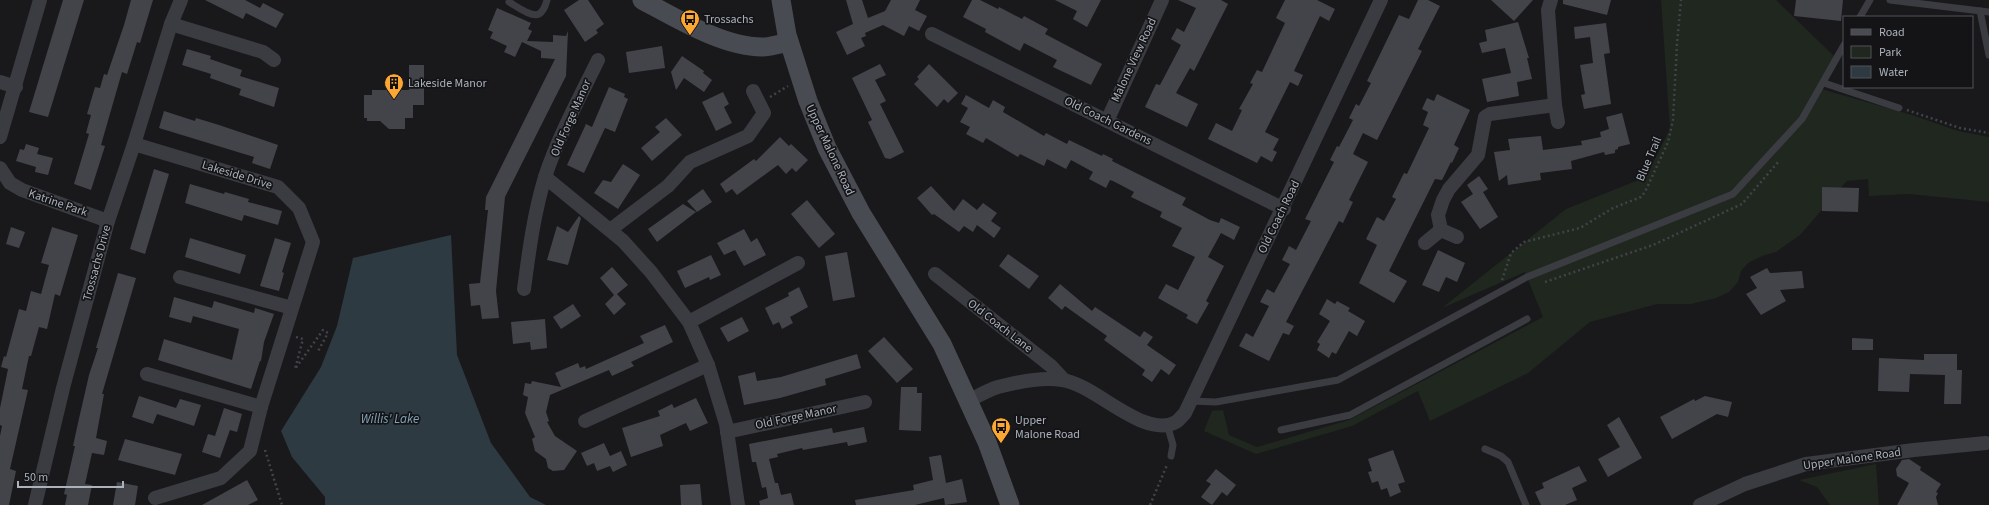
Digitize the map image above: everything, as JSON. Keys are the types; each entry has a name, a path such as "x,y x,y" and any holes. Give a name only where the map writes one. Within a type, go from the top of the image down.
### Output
{"main road":[{"path":"642,0 709,33 734,42 761,47 789,42"},
{"name":"Upper Malone Road","path":"781,0 789,42 808,101 827,148 860,213 942,344 987,442 1010,505"}],"street":[{"path":"0,137 16,87 40,0"},
{"name":"Trossachs Drive","path":"35,505 63,388 108,220 134,144 171,24 181,0"},
{"name":"Old Coach Road","path":"1167,424 1176,422 1185,414 1284,209 1381,0"},
{"path":"1551,0 1548,10 1555,105 1558,122"},
{"name":"Malone View Road","path":"1106,121 1156,2"},
{"path":"171,24 264,52 274,60"},
{"name":"Old Coach Gardens","path":"932,34 1284,209"},
{"name":"Old Forge Manor","path":"524,289 534,224 545,177 598,60"},
{"path":"0,82 16,87"},
{"path":"610,230 668,186 690,162 748,136 764,113 756,97"},
{"path":"1441,230 1438,215 1443,200 1449,189 1478,155 1485,116 1555,105"},
{"name":"Lakeside Drive","path":"134,144 278,187 299,208 313,242 261,407 250,451 221,478 155,498"},
{"name":"Katrine Park","path":"0,168 5,187 22,190 108,220"},
{"path":"545,177 623,240 651,272 689,322 708,365 727,432 738,505"},
{"path":"1441,230 1457,237"},
{"path":"1425,243 1441,230"},
{"path":"689,322 798,263"},
{"name":"Old Coach Lane","path":"935,274 1051,366 1064,380"},
{"path":"180,277 292,308"},
{"path":"586,421 708,365"},
{"path":"147,374 261,407"},
{"name":"Old Coach Lane","path":"968,401 997,387 1052,379 1064,380 1096,394 1135,418 1159,426 1167,424"},
{"name":"Old Forge Manor","path":"727,432 865,402"},
{"name":"Upper Malone Road","path":"1700,505 1745,484 1806,464 1914,450 1986,443"}],"lane":[{"path":"509,2 534,15 539,14 542,11 547,0"},
{"path":"1861,16 1870,0"},
{"path":"1890,0 1989,12"},
{"path":"1980,11 1989,55"},
{"path":"1190,401 1216,402 1338,380 1527,276 1733,194 1802,119 1824,83 1843,47"},
{"path":"1824,83 1899,108"},
{"path":"1281,430 1350,415 1527,319"},
{"path":"1167,424 1173,445 1171,456"},
{"path":"1485,449 1501,456 1508,462 1526,505"}],"path":[{"name":"Blue Trail","path":"1501,283 1511,253 1524,242 1550,237 1580,228 1613,208 1640,197 1645,192 1668,142 1673,120 1681,0"},
{"path":"756,97 801,78"},
{"path":"1899,108 1960,128 1989,133"},
{"path":"284,334 303,339 295,369 324,330 328,333 318,353"},
{"path":"254,433 261,438 282,505"},
{"path":"1150,505 1171,456"}],"green space":[{"path":"1661,0 1776,0 1836,58 1821,89 1912,115 1958,131 1989,137 1989,202 1909,194 1869,196 1868,179 1847,181 1800,235 1776,252 1762,256 1748,263 1741,271 1738,282 1729,292 1716,298 1691,304 1657,304 1590,322 1528,373 1430,421 1418,391 1352,426 1256,454 1204,431 1212,411 1223,410 1229,435 1257,447 1349,420 1543,317 1525,272 1442,308 1566,209 1646,177 1670,129"},
{"path":"1876,464 1879,505 1830,505 1817,487 1799,480"}],"water":[{"name":"Willis' Lake","path":"451,235 457,355 491,443 530,497 546,505 325,505 325,497 292,457 281,431 321,367 337,326 353,258"}],"building":[{"path":"63,0 84,0 48,117 29,112"},
{"path":"131,0 153,0 140,43 137,42 127,74 122,72 101,145 105,146 91,190 74,184 89,134 86,133 91,115 87,114 95,87 100,88 104,74 107,75"},
{"path":"205,0 245,0 260,8 263,3 284,14 276,28 246,13 243,19"},
{"path":"579,0 588,0 604,24 596,30 598,33 585,42 564,10"},
{"path":"846,0 862,0 868,18 885,11 891,0 920,0 915,10 927,16 919,31 909,26 904,36 883,25 865,33 866,36 861,38 865,46 847,55 836,32 853,24"},
{"path":"972,0 980,0 998,9 999,7 1022,19 1024,16 1048,29 1045,34 1102,64 1091,85 1053,67 1057,60 1024,43 1020,51 985,32 986,29 963,17"},
{"path":"1055,0 1101,0 1087,27 1073,19 1077,11"},
{"path":"1178,0 1221,0 1228,4 1194,71 1190,68 1176,93 1198,104 1187,127 1145,107 1156,84 1160,85 1181,45 1171,39 1177,28 1184,32 1196,8"},
{"path":"1285,0 1317,0 1335,9 1329,21 1320,16 1294,71 1303,75 1298,86 1290,82 1265,132 1279,139 1273,150 1277,152 1272,162 1261,156 1257,163 1208,139 1216,123 1232,131 1242,110 1239,109 1253,84 1250,83 1257,70 1262,72 1285,23 1276,18"},
{"path":"1418,0 1428,0 1440,6 1418,49 1422,51 1377,140 1363,133 1353,154 1368,162 1349,200 1353,202 1343,223 1339,221 1286,322 1294,326 1289,335 1283,333 1269,361 1239,346 1246,333 1253,337 1269,306 1260,302 1267,289 1274,293 1290,264 1282,260 1289,246 1296,250 1311,221 1305,219 1334,162 1330,160 1337,146 1339,147 1353,120 1349,118 1356,104 1359,106 1371,83 1367,81 1399,15 1409,19"},
{"path":"1491,0 1533,0 1514,21"},
{"path":"1563,0 1611,0 1607,15 1563,4"},
{"path":"1796,0 1843,0 1841,21 1794,16"},
{"path":"497,8 531,23 528,29 532,31 527,41 553,42 553,35 566,36 568,31 566,76 505,197 496,291 499,318 482,319 480,305 471,306 469,284 480,283 488,210 485,210 486,197 555,59 541,58 541,51 522,42 515,57 504,52 507,46 490,38 493,32 488,30"},
{"path":"1518,22 1529,58 1527,58 1532,79 1517,82 1519,96 1487,102 1482,79 1511,73 1505,48 1482,53 1479,43 1487,41 1485,30"},
{"path":"1606,23 1610,53 1604,54 1611,104 1584,109 1581,95 1585,94 1580,65 1593,63 1590,37 1575,39 1574,27"},
{"path":"662,46 665,68 629,73 626,52"},
{"path":"187,49 211,56 210,59 242,70 240,76 279,88 274,107 239,95 241,89 210,78 211,74 182,65"},
{"path":"682,56 704,71 703,73 712,80 704,92 684,78 676,90 671,72"},
{"path":"880,64 886,75 875,80 886,101 880,104 904,152 890,159 885,158 868,122 872,120 852,78"},
{"path":"929,64 958,93 948,103 944,99 937,107 914,84 919,79 917,77"},
{"name":"Lakeside Manor","path":"409,65 424,65 424,105 413,105 413,118 405,118 405,129 389,129 380,121 367,121 367,118 364,118 364,95 372,95 372,90 409,90"},
{"path":"609,87 625,94 624,97 628,99 615,132 605,128 584,173 567,165 586,124 592,127"},
{"path":"723,92 729,104 724,107 732,123 716,131 702,102"},
{"path":"1437,94 1470,110 1454,145 1459,148 1452,163 1451,162 1442,180 1435,179 1389,271 1407,281 1394,303 1359,283 1377,245 1366,239 1377,217 1384,221 1396,199 1392,197 1404,173 1407,174 1429,128 1423,125 1428,112 1422,109 1427,98 1434,101"},
{"path":"966,95 989,108 993,100 1005,107 1003,112 1044,136 1046,133 1067,144 1069,140 1102,156 1103,154 1113,159 1112,161 1186,198 1182,205 1210,220 1219,223 1221,218 1240,227 1234,240 1221,233 1208,257 1224,266 1206,301 1209,303 1197,324 1186,318 1188,315 1158,298 1166,284 1178,290 1195,257 1172,246 1182,228 1160,217 1162,212 1131,197 1134,192 1110,180 1106,188 1089,179 1093,172 1071,160 1066,169 1047,159 1044,166 1020,154 1018,157 986,138 983,143 966,134 970,127 960,122 968,108 961,104"},
{"path":"164,111 195,121 196,118 278,145 270,169 252,163 254,157 159,128"},
{"path":"1622,113 1630,144 1618,147 1618,149 1615,150 1615,153 1605,155 1604,152 1571,161 1572,169 1540,173 1541,180 1508,185 1507,175 1499,181 1494,152 1510,150 1508,139 1541,136 1543,150 1582,145 1581,141 1601,137 1600,132 1609,129 1606,117"},
{"path":"666,118 682,135 652,161 641,148 660,132 655,127"},
{"path":"780,137 789,146 791,144 808,160 796,172 792,168 786,174 778,165 737,195 732,189 726,193 720,184 754,159 756,161"},
{"path":"26,144 39,148 37,154 53,158 48,175 35,172 36,167 16,161 20,149 24,150"},
{"path":"623,164 640,175 618,209 594,193 603,180 611,182"},
{"path":"154,169 169,174 145,254 130,249"},
{"path":"1479,176 1488,189 1483,192 1498,217 1480,229 1461,202 1473,194 1467,185"},
{"path":"190,184 224,194 225,192 249,199 248,202 282,211 278,225 244,215 242,221 185,203"},
{"path":"931,186 954,211 963,199 977,210 983,203 997,213 991,221 1001,228 994,238 977,225 973,232 964,226 959,232 934,214 932,215 917,198"},
{"path":"1822,187 1859,188 1858,212 1822,211"},
{"path":"703,189 712,202 697,212 687,201"},
{"path":"807,200 835,234 819,248 791,214"},
{"path":"683,204 696,212 657,242 648,229"},
{"path":"579,216 581,218 568,265 547,260 557,226 568,232"},
{"path":"11,227 25,232 19,248 6,244"},
{"path":"52,227 78,235 60,296 55,294 47,329 39,327 31,356 29,356 22,389 28,390 10,469 16,471 9,505 0,505 0,436 2,426 0,425 0,408 8,369 1,367 4,356 6,357 19,309 26,311 31,291 41,294 49,265 41,263"},
{"path":"744,229 751,242 757,238 766,255 744,266 735,250 724,255 717,243"},
{"path":"190,238 246,255 240,274 185,257"},
{"path":"275,238 291,243 282,272 284,273 279,291 260,286"},
{"path":"1438,250 1465,263 1457,282 1446,277 1439,292 1422,285"},
{"path":"847,252 855,297 833,301 825,256"},
{"path":"1008,254 1039,276 1029,289 999,266"},
{"path":"711,255 721,275 710,280 709,277 685,288 677,271"},
{"path":"612,267 628,285 617,294 626,304 614,315 605,304 614,295 600,278"},
{"path":"1767,268 1770,273 1802,271 1804,288 1780,290 1786,301 1761,315 1746,294 1757,288 1750,277"},
{"path":"118,273 136,278 102,394 104,394 96,438 107,441 104,455 92,453 85,484 92,485 88,505 65,505 67,495 64,494 75,446 73,446 78,423 89,375 98,348 96,348"},
{"path":"1060,284 1092,311 1095,307 1140,337 1144,331 1153,337 1147,345 1176,365 1169,375 1161,369 1152,382 1142,375 1145,370 1104,340 1107,336 1065,306 1062,310 1048,298"},
{"path":"799,287 808,307 790,317 793,323 782,329 779,322 773,325 765,308 789,296 788,293"},
{"path":"174,297 212,308 214,301 254,313 255,308 274,314 264,342 261,361 251,389 158,360 164,339 232,360 239,329 193,316 191,323 169,317"},
{"path":"1327,299 1335,304 1337,301 1350,308 1348,311 1365,321 1357,336 1349,331 1336,354 1332,352 1329,358 1317,350 1320,344 1317,342 1330,321 1319,314"},
{"path":"573,304 581,316 561,329 553,317"},
{"path":"742,317 749,331 728,342 720,328"},
{"path":"545,319 547,348 531,350 530,342 513,344 511,322"},
{"path":"665,325 673,342 631,362 634,366 612,376 609,370 550,395 546,412 549,421 547,422 555,436 577,451 564,470 553,471 548,468 546,459 535,451 532,439 535,437 525,413 528,397 523,395 525,383 531,384 532,381 561,387 555,373 578,363 580,368 585,366 586,369 644,343 640,336"},
{"path":"884,337 913,369 897,383 868,351"},
{"path":"1852,338 1873,339 1873,350 1852,350"},
{"path":"857,354 861,368 825,379 826,385 780,398 744,405 738,376 755,372 757,381 781,377"},
{"path":"1924,354 1957,354 1957,370 1962,370 1961,404 1944,404 1945,375 1910,374 1909,392 1878,391 1879,358 1924,360"},
{"path":"901,387 917,387 917,393 922,393 921,431 899,430"},
{"path":"139,396 176,408 180,399 201,405 194,426 157,414 153,424 132,417"},
{"path":"1705,396 1732,402 1728,417 1717,414 1672,439 1660,417 1694,399 1695,401"},
{"path":"696,398 708,423 690,431 686,423 660,435 663,446 631,457 622,428 660,416 658,411 672,404 674,408"},
{"path":"224,408 242,414 237,432 230,430 220,458 202,452 208,434 215,436"},
{"path":"1619,417 1642,458 1608,477 1598,459 1620,447 1607,425"},
{"path":"864,427 867,442 848,446 847,442 803,450 802,448 777,454 778,457 769,459 775,483 778,483 781,495 791,493 794,505 760,505 759,501 768,498 766,487 762,488 756,462 752,462 749,444 832,428 833,433"},
{"path":"125,439 182,454 175,475 118,460"},
{"path":"604,443 610,456 621,451 627,465 613,472 610,466 597,471 594,463 587,466 581,453"},
{"path":"1393,450 1405,482 1398,484 1401,492 1390,497 1387,488 1381,490 1378,481 1372,483 1368,472 1372,471 1368,459"},
{"path":"941,455 946,483 962,479 967,502 945,505 944,498 915,505 856,505 855,500 914,490 913,485 933,480 929,457"},
{"path":"1909,459 1921,467 1920,470 1941,484 1936,492 1938,493 1936,497 1938,505 1897,505 1909,483 1897,476 1896,469 1902,460"},
{"path":"1579,466 1587,481 1572,488 1577,500 1565,505 1541,505 1535,492 1544,488 1542,483"},
{"path":"1216,469 1236,485 1227,496 1222,492 1212,505 1201,497 1211,484 1206,481"},
{"path":"247,480 258,500 248,505 202,505"},
{"path":"117,482 138,486 135,505 113,505"},
{"path":"700,484 702,505 681,505 680,485"}],"place":[{"name":"Trossachs","path":"690,36"},
{"name":"Lakeside Manor","path":"394,100"},
{"name":"Upper Malone Road","path":"1001,444"}]}
